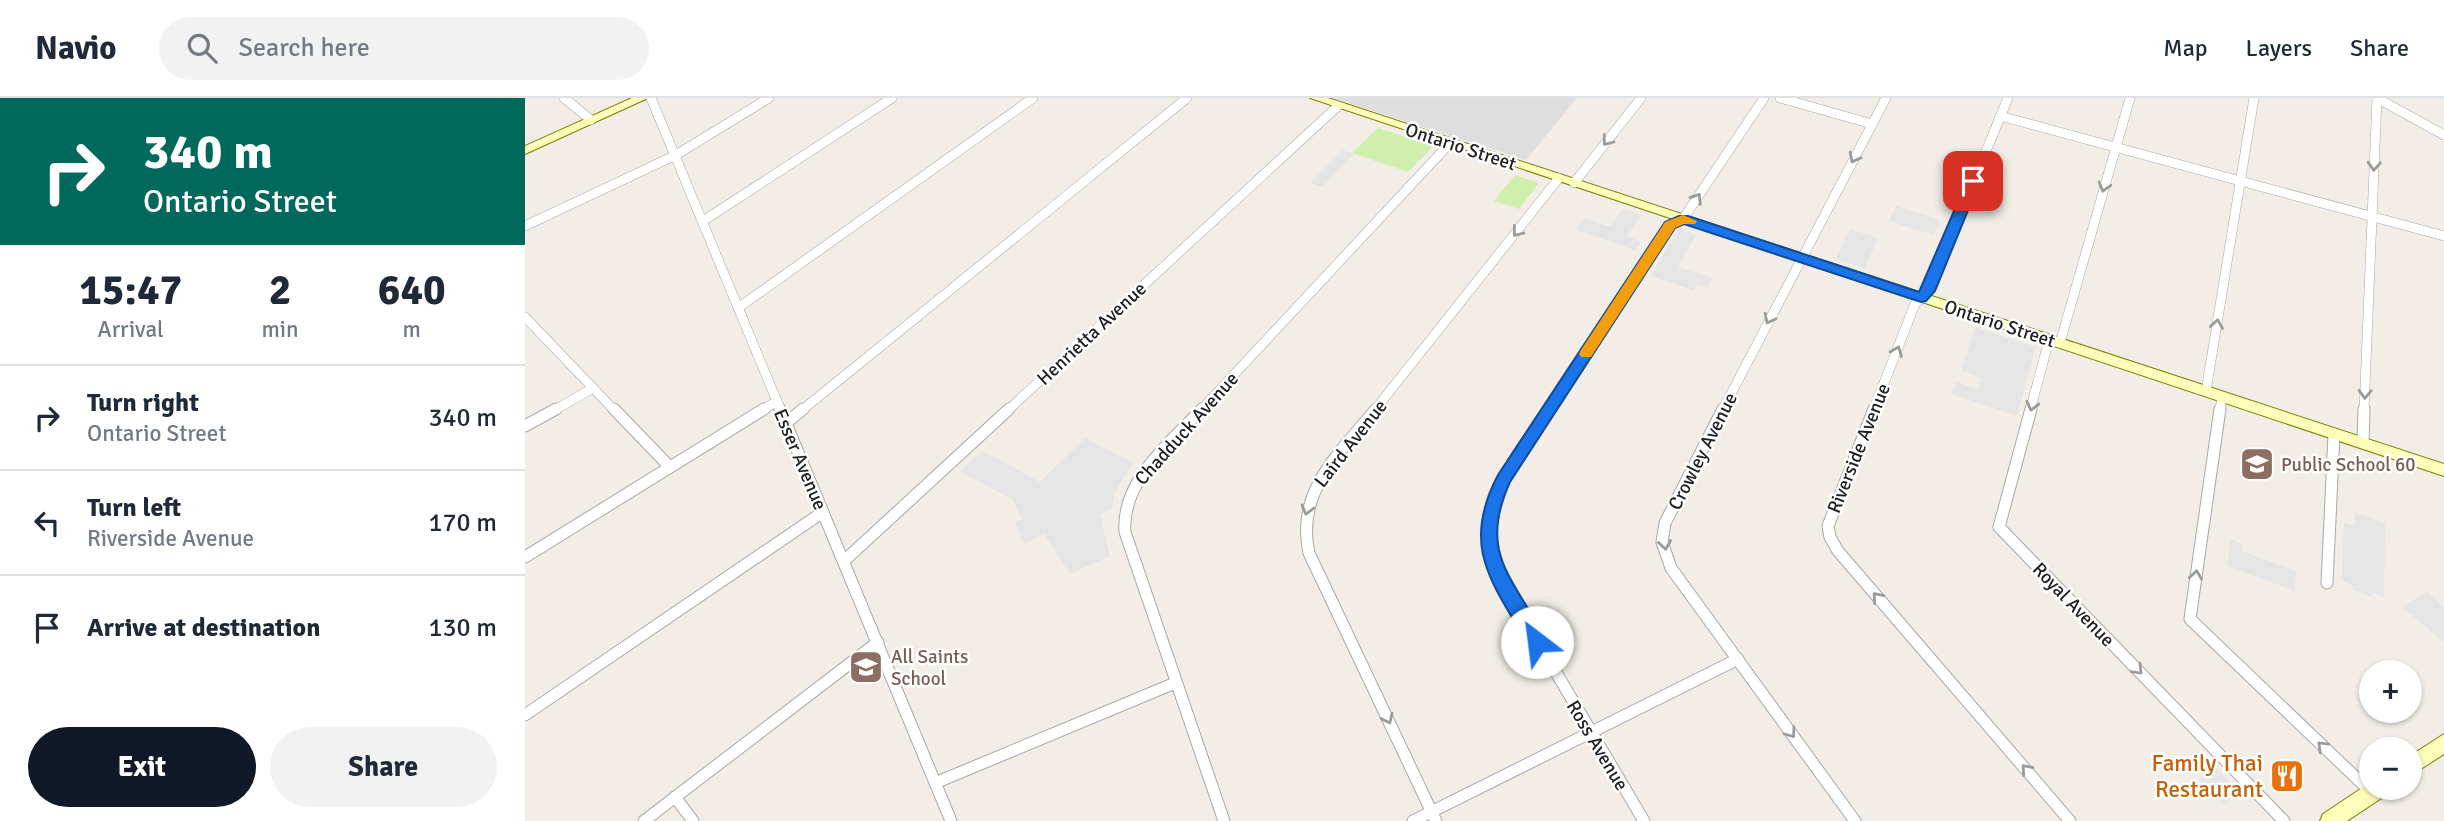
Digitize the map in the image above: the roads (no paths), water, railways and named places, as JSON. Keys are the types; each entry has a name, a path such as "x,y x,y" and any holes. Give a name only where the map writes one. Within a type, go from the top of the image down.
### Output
{"street":[{"path":"564,98 591,120"},
{"path":"525,150 642,98"},
{"name":"Esser Avenue","path":"651,98 951,821"},
{"path":"525,226 675,155 769,98"},
{"path":"703,222 892,98"},
{"path":"738,308 1033,98"},
{"path":"786,423 1187,98"},
{"name":"Ontario Street","path":"1316,98 2444,470"},
{"path":"1574,183 1641,98"},
{"name":"Ross Avenue","path":"1644,821 1496,571 1488,538 1489,515 1495,494 1670,225 1683,219 1763,98"},
{"path":"1780,98 1872,124"},
{"name":"Crowley Avenue","path":"1855,821 1671,568 1662,542 1665,523 1800,258 1886,98"},
{"name":"Riverside Avenue","path":"2008,98 1928,291 1915,304 1829,517 1830,537 1844,558 2070,821"},
{"path":"2055,342 2130,98"},
{"path":"2206,391 2254,98"},
{"path":"2363,443 2377,98 2444,135"},
{"name":"Henrietta Avenue","path":"844,561 1338,106"},
{"path":"2000,116 2444,236"},
{"name":"Chadduck Avenue","path":"1224,821 1125,532 1123,523 1133,486 1451,142"},
{"name":"Laird Avenue","path":"1434,817 1309,553 1303,524 1306,507 1320,479 1559,178"},
{"path":"525,318 670,467"},
{"name":"Royal Avenue","path":"2055,342 1999,527 2284,821"},
{"path":"525,426 593,388"},
{"path":"2222,397 2190,619 2359,775"},
{"path":"525,556 777,401"},
{"path":"2327,583 2334,433"},
{"path":"525,715 823,512"},
{"path":"644,821 878,642"},
{"path":"1413,821 1434,817 1591,733 1738,659"},
{"path":"935,783 1175,683"},
{"path":"2422,759 2444,743"},
{"path":"675,797 693,821"},
{"path":"2330,821 2360,800"}],"place":[{"name":"Public School 60","path":"2257,464"},
{"name":"All Saints School","path":"866,667"},
{"name":"Family Thai Restaurant","path":"2287,776"}]}
